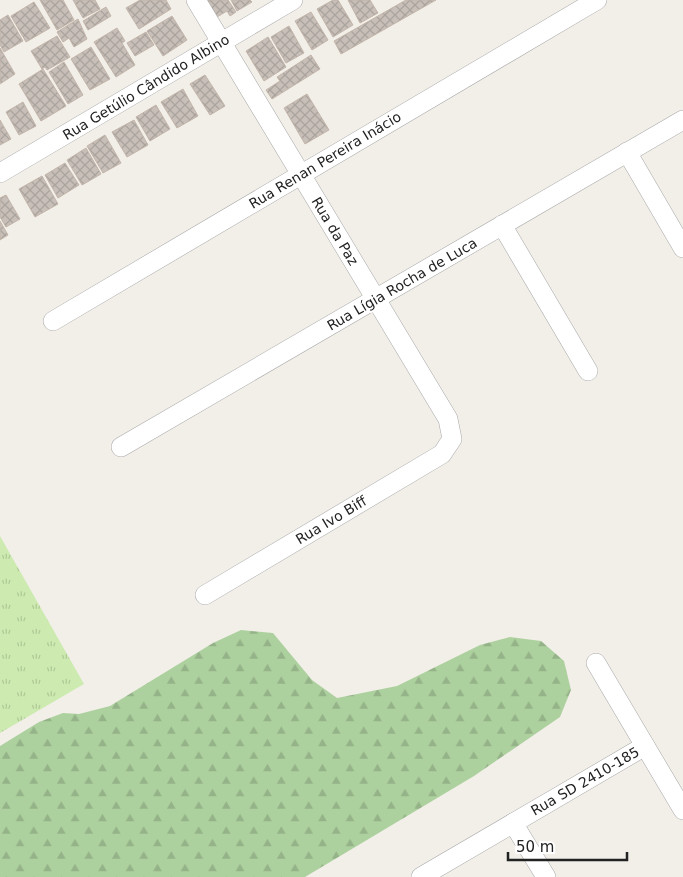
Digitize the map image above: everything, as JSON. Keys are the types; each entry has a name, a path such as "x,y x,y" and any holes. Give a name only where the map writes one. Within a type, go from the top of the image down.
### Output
{"street":[{"name":"Rua da Paz","path":"196,0 448,419 452,439"},
{"name":"Rua Getúlio Cândido Albino","path":"0,174 293,0"},
{"name":"Rua Renan Pereira Inácio","path":"53,321 597,0"},
{"name":"Rua Lígia Rocha de Luca","path":"121,447 683,120"},
{"path":"627,152 683,248"},
{"path":"502,225 588,371"},
{"name":"Rua Ivo Biff","path":"205,594 442,454 452,439"},
{"path":"596,663 683,810"},
{"name":"Rua SD 2410-185","path":"421,877 645,746"},
{"path":"513,823 546,877"}],"green space":[{"path":"0,536 84,684 0,733"},
{"path":"241,630 273,633 312,680 337,698 397,686 480,645 510,637 541,641 564,661 571,690 560,717 474,776 305,877 0,877 0,746 39,722 63,713 79,714 110,706 213,643"}],"building":[{"path":"40,0 63,0 74,20 57,30"},
{"path":"73,0 95,0 100,9 83,18"},
{"path":"140,0 166,0 171,9 139,29 126,8"},
{"path":"207,0 228,0 236,12 230,16 227,11 217,17"},
{"path":"231,0 250,0 252,2 237,11"},
{"path":"333,0 338,0 353,25 333,37 317,9"},
{"path":"348,0 370,0 378,13 360,23"},
{"path":"406,0 436,0 341,54 334,41"},
{"path":"34,2 50,28 26,42 11,16"},
{"path":"106,7 111,16 88,30 83,21"},
{"path":"311,12 328,40 312,50 295,21"},
{"path":"8,15 23,41 4,52 0,45 0,20"},
{"path":"172,16 187,40 163,56 147,31"},
{"path":"78,19 87,39 74,47 69,38 63,42 57,32"},
{"path":"289,26 304,53 286,63 271,37"},
{"path":"117,28 125,41 122,43 135,65 116,77 94,42"},
{"path":"146,32 154,45 135,56 127,43"},
{"path":"57,36 70,57 47,70 45,67 42,69 31,51"},
{"path":"268,37 286,67 264,81 246,51"},
{"path":"91,47 110,79 90,90 71,59"},
{"path":"0,48 15,74 0,84"},
{"path":"311,55 320,69 272,99 266,90 280,81 277,77"},
{"path":"64,62 83,95 68,104 49,72"},
{"path":"43,69 66,106 41,121 19,84"},
{"path":"205,75 225,106 210,115 190,84"},
{"path":"183,89 198,116 177,128 161,102"},
{"path":"307,94 329,130 305,144 284,108"},
{"path":"23,102 36,126 19,135 6,112"},
{"path":"156,105 170,129 150,141 136,117"},
{"path":"0,120 11,139 0,145"},
{"path":"134,120 148,145 127,157 112,132"},
{"path":"105,135 121,163 103,173 87,146"},
{"path":"86,148 101,174 82,185 67,160"},
{"path":"65,163 79,185 58,198 45,175"},
{"path":"42,176 58,204 35,217 19,189"},
{"path":"6,195 20,219 6,227 0,217 0,198"},
{"path":"0,221 8,235 0,240"}]}
